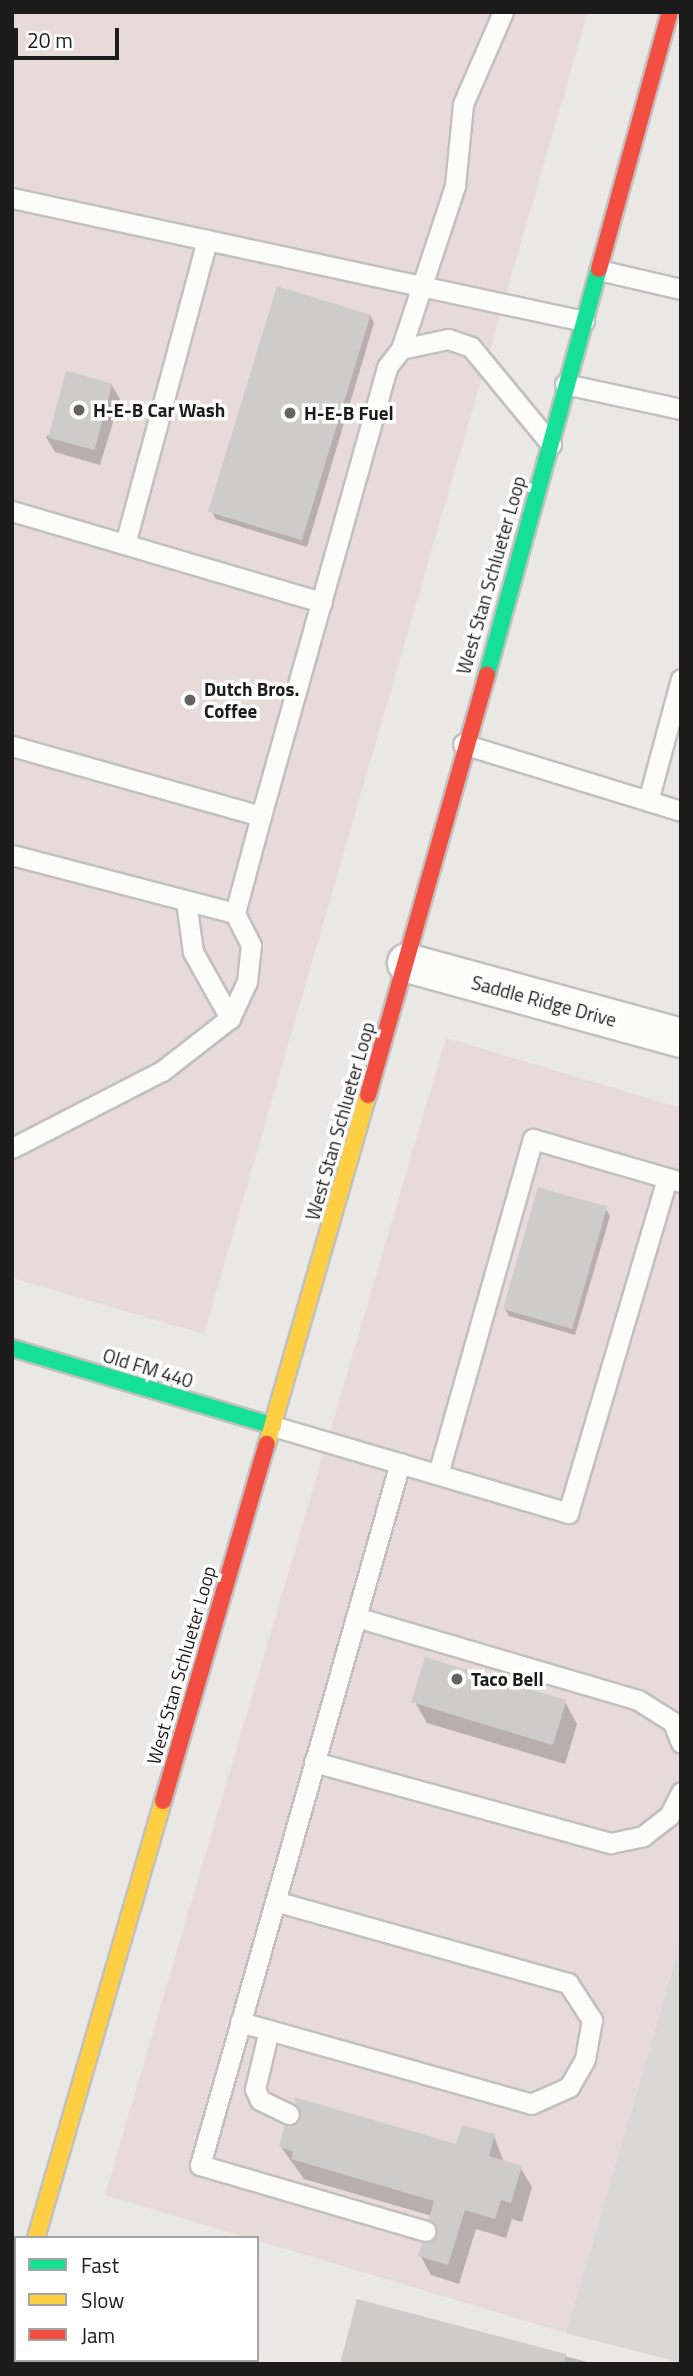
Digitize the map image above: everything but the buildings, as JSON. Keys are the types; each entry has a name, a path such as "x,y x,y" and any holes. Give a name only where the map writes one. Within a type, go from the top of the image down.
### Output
{"main road":[{"name":"West Stan Schlueter Loop","path":"37,2236 408,963 463,744 551,444 565,384 670,12"},
{"name":"Old FM 440","path":"12,1348 273,1426"}],"street":[{"name":"Saddle Ridge Drive","path":"408,963 681,1038"}],"lane":[{"path":"12,1148 162,1071 230,1017 247,982 251,944 235,913 387,367 401,348 426,288 455,186 463,104 503,12"},
{"path":"12,198 584,321"},
{"path":"125,544 207,240"},
{"path":"599,270 681,289"},
{"path":"401,348 422,339 471,347 551,444"},
{"path":"565,384 681,410"},
{"path":"12,511 322,602"},
{"path":"648,802 673,737 681,679"},
{"path":"463,744 681,811"},
{"path":"12,746 261,816"},
{"path":"12,855 235,913"},
{"path":"186,901 194,952 230,1017"},
{"path":"273,1426 568,1513 677,1179 533,1139 438,1474"},
{"path":"400,1463 200,2165 426,2231"},
{"path":"356,1617 638,1700 673,1722 681,1743"},
{"path":"314,1762 611,1843 643,1836 669,1816 681,1791"},
{"path":"240,2022 530,2104 569,2087 585,2059 592,2020 568,1983 275,1901"},
{"path":"269,2030 255,2089 260,2100 289,2114"}],"shaded area":[{"path":"12,12 588,12 204,1334 12,1278"},
{"path":"446,1038 681,1108 681,1941 566,2333 259,2241 259,2236 242,2236 105,2195"},
{"path":"681,1941 681,2363 566,2333"}],"traffic: fast":[{"path":"487,675 599,269"},
{"path":"12,1348 273,1426"}],"traffic: slow":[{"path":"267,1444 368,1095"},
{"path":"37,2236 163,1801"},
{"path":"12,2319 14,2313"}],"traffic: jam":[{"path":"599,269 670,12"},
{"path":"368,1095 487,675"},
{"path":"163,1801 267,1444"}],"place":[{"name":"H-E-B Car Wash","path":"79,410"},
{"name":"H-E-B Fuel","path":"290,413"},
{"name":"Dutch Bros. Coffee","path":"190,700"},
{"name":"Taco Bell","path":"457,1679"}]}
